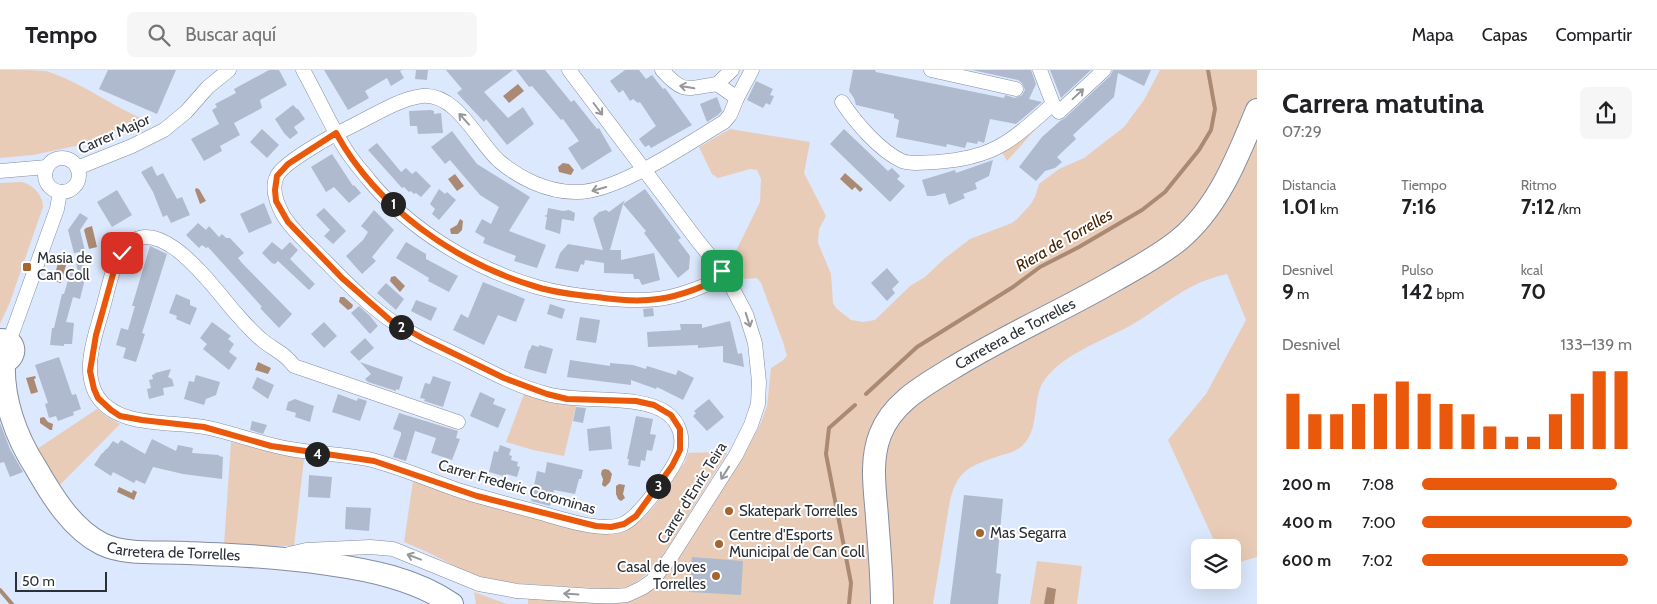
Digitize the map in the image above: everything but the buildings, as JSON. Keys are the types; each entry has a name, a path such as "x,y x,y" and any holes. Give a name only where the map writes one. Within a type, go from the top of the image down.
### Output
{"main road":[{"name":"Carretera de Torrelles","path":"882,604 874,477 876,446 891,413 918,390 971,357 1111,283 1154,258 1181,238 1213,202 1242,146 1257,110"},
{"name":"Carretera de Torrelles","path":"3,351 6,383 13,421 26,452 54,498 75,522 95,540 104,545 128,550 274,557 351,568 382,574 412,584 452,604"}],"street":[{"name":"Carrer Major","path":"77,168 127,148 164,130 186,112 208,87 229,70"},
{"path":"303,70 345,148 371,182 409,219 458,253 519,281 548,290 587,296 641,300 658,299 693,290 726,276"},
{"name":"Carrer d'Enric Teira","path":"274,557 306,550 370,547 393,549 479,584 517,591 627,595 652,581 671,556 736,455 751,425 758,404 760,382 755,343 746,314 726,276 569,70"},
{"path":"662,70 673,82 688,89 717,84 732,70"},
{"name":"Carrer Frederic Corominas","path":"458,422 294,366 286,356 261,339 186,258 171,244 158,238 136,239 126,246 115,267 90,361 91,380 98,398 120,416 204,427 271,446 374,461 477,496 576,522 611,527 624,524 636,516 668,472 680,450 680,429 671,415 654,405 636,401 567,399 525,387 404,329 390,320 342,278 288,222 276,201 277,176 288,164 336,133 398,103 421,96 431,97 455,109 465,118 497,159 516,173 538,185 567,192 593,191 611,185 643,169 724,122 730,115 752,70"},
{"path":"931,70 1016,89"},
{"path":"1040,70 1053,104 1059,112 1104,70"},
{"path":"717,84 737,98"},
{"path":"842,102 854,118 882,147 902,161 912,163 958,161 982,155 1016,137 1053,104"},
{"path":"62,158 68,160 77,168 79,174 76,185 66,192 50,188 45,172 51,162 62,158"},
{"path":"0,171 47,167"},
{"path":"3,351 57,209 60,192"}],"shaded area":[{"path":"0,70 46,71 59,76 143,119 142,129 123,135 122,130 111,132 112,138 33,155 0,158"},
{"path":"1160,70 1257,70 1257,557 1241,562 1241,539 1213,539 1168,440 1206,394 1246,320 1227,274 1200,283 1177,295 1133,324 1071,356 1050,374 1039,391 1034,424 1028,439 1023,445 1013,452 973,466 960,477 956,484 949,506 933,604 610,604 627,602 638,598 656,586 671,568 734,472 760,425 767,406 771,368 787,356 761,283 757,278 744,279 737,271 734,262 734,255 760,202 761,179 757,170 750,169 718,178 712,174 699,147 730,129 810,142 804,173 826,216 819,229 818,243 831,274 833,303 836,308 851,320 863,322 875,320 910,286 925,277 970,239 1012,223 1017,219 1030,205 1039,184 1059,169 1084,158 1124,127 1144,100"},
{"path":"518,84 524,91 509,103 503,96"},
{"path":"1041,123 1007,161 1001,151"},
{"path":"563,163 569,164 574,170 571,175 559,172 558,167"},
{"path":"845,173 863,189 860,192 855,187 852,190 840,179"},
{"path":"455,174 464,186 457,191 448,179"},
{"path":"22,182 30,185 37,191 43,207 10,302 0,324 0,183"},
{"path":"196,188 199,189 206,201 200,204 195,190"},
{"path":"460,219 463,221 462,230 458,234 451,234 450,229 457,225"},
{"path":"92,226 97,247 89,249 84,230"},
{"path":"60,261 65,262 66,265 61,283 53,281"},
{"path":"395,276 405,286 400,292 390,281 391,277"},
{"path":"340,297 344,297 353,305 352,308 348,310 339,302"},
{"path":"258,362 271,368 268,374 255,370"},
{"path":"35,376 36,378 34,379 38,392 31,394 26,378"},
{"path":"524,394 552,403 576,406 564,456 506,442"},
{"path":"97,409 120,424 59,486 37,449"},
{"path":"44,417 53,424 52,430 40,423 40,418"},
{"path":"231,442 304,459 294,546 224,545"},
{"path":"688,453 727,453 667,549 649,572 634,584 626,587 607,589 495,582 463,570 404,542 413,481 472,501 613,533 625,530 646,515 671,483 685,462"},
{"path":"602,470 609,470 612,474 610,482 605,487 602,485 603,479 601,474"},
{"path":"619,484 625,485 623,494 625,498 621,501 616,494 616,486"},
{"path":"119,487 132,493 133,490 137,492 134,500 117,492"},
{"path":"1037,561 1082,566 1077,604 1030,604"},
{"path":"1047,587 1056,589 1054,604 1044,604"},
{"path":"474,592 507,604 476,604"},
{"path":"528,597 610,604 528,604"}],"waterway":[{"name":"Riera de Torrelles","path":"866,394 917,347 1013,287 1040,267 1079,247 1142,210 1165,192 1199,150 1211,130 1215,109 1208,70"},
{"name":"Riera de Torrelles","path":"849,604 851,583 826,454 829,428 855,405"},
{"name":"Riera de Torrelles","path":"0,590 12,604"}],"place":[{"name":"Masia de Can Coll","path":"27,267"},
{"name":"Skatepark Torrelles","path":"729,511"},
{"name":"Mas Segarra","path":"980,533"},
{"name":"Centre d'Esports Municipal de Can Coll","path":"719,544"},
{"name":"Casal de Joves Torrelles","path":"716,576"}],"route":[{"path":"122,253 115,267 90,361 91,380 98,398 120,416 130,419 204,427 271,446 374,461 477,496 576,522 611,527 624,524 636,516 672,466 680,450 681,442 680,429 671,415 654,405 636,401 567,399 525,387 404,329 390,320 342,278 288,222 276,201 277,176 288,164 336,133 371,182 409,219 458,253 519,281 539,288 614,299 658,299 693,290 726,276 722,271"}]}
